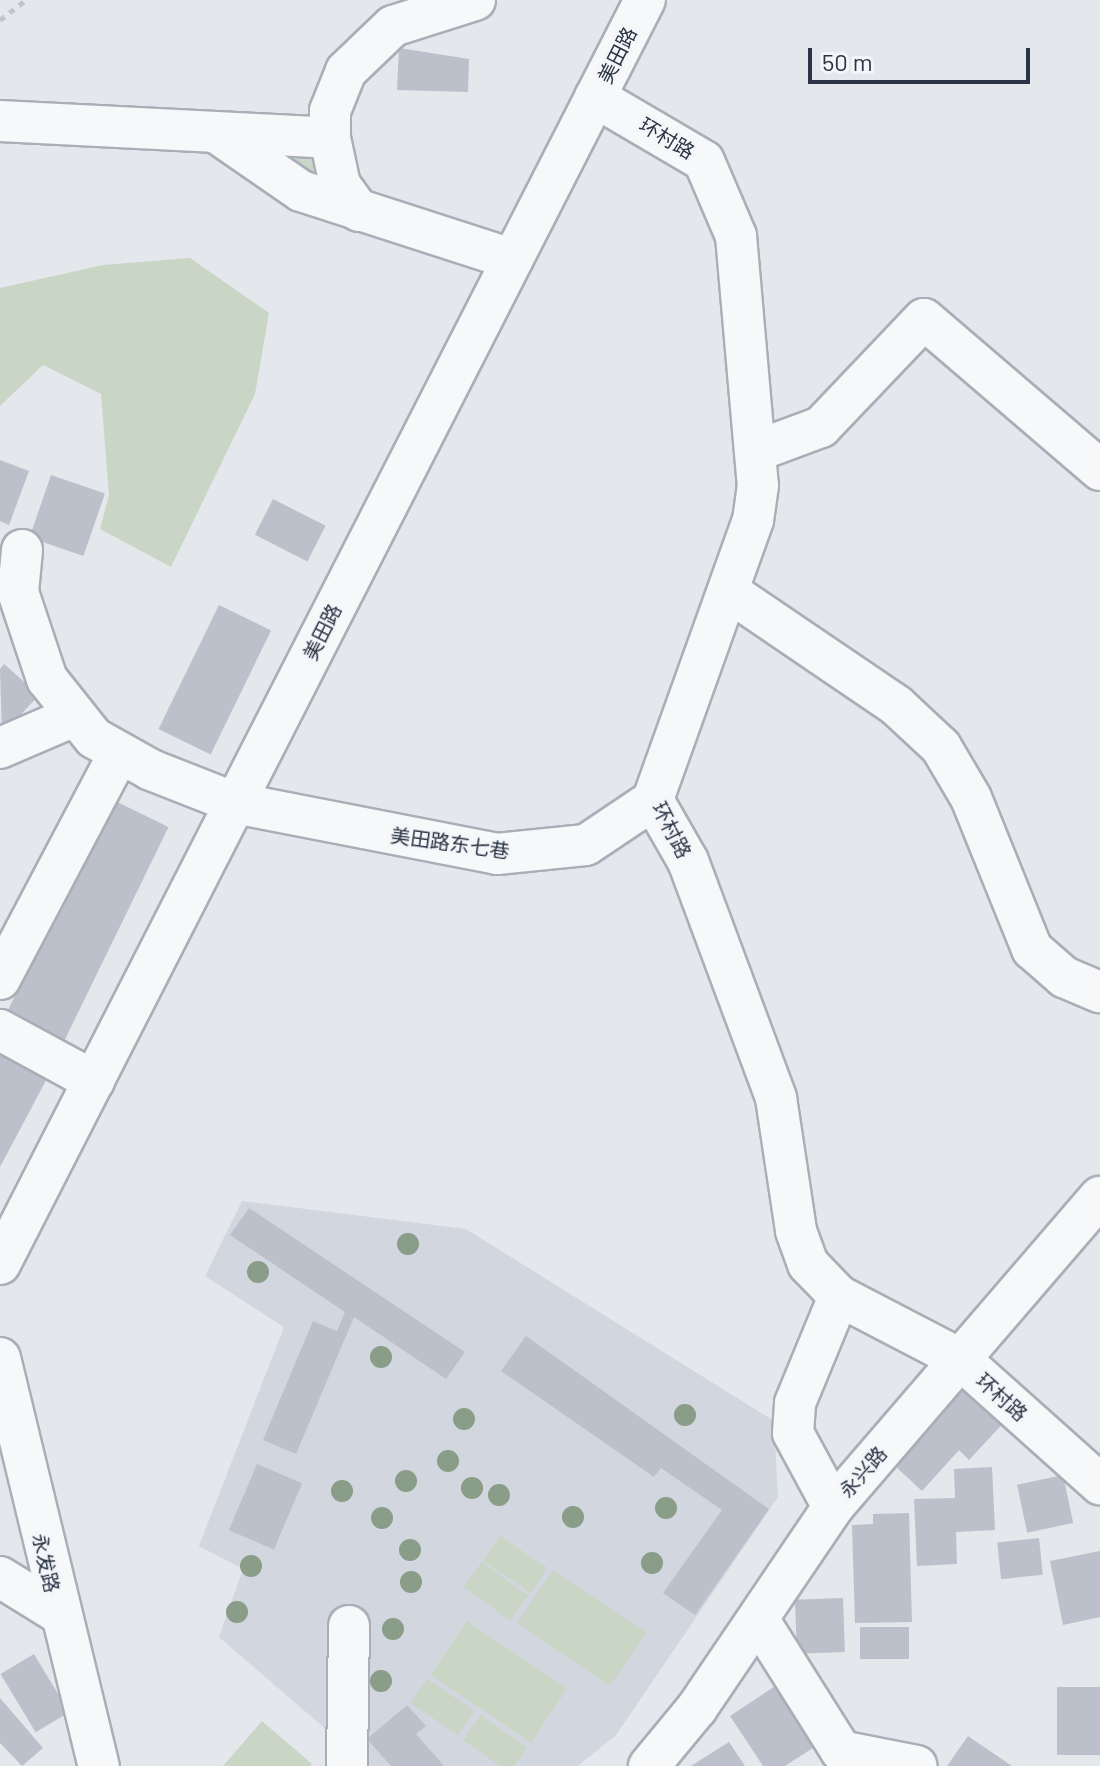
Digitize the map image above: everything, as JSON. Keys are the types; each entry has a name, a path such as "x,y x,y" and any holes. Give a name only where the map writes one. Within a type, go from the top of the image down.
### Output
{"street":[{"path":"359,211 340,185 330,138 340,84 371,42 406,20 475,0"},
{"name":"美田路","path":"0,1264 645,0"},
{"name":"环村路","path":"595,97 686,145 718,182 736,236 759,450 753,520 653,800 688,861 776,1098 800,1242 808,1264 839,1296 960,1359 1100,1484"},
{"path":"0,121 330,138"},
{"path":"215,132 301,191 512,259"},
{"path":"759,450 821,427 924,319 1100,470"},
{"path":"0,748 72,717 29,639 18,592 22,550"},
{"path":"728,591 897,706 941,747 971,798 1032,949 1064,977 1100,992"},
{"name":"美田路东七巷","path":"72,717 118,755 235,803 497,854 586,845 653,800"},
{"path":"0,979 118,755"},
{"path":"0,1030 94,1081"},
{"name":"永兴路","path":"649,1766 758,1619 833,1507 1100,1197"},
{"path":"833,1507 793,1433 795,1403 839,1296"},
{"name":"永发路","path":"0,1358 57,1612 99,1766"},
{"path":"0,1577 57,1612"},
{"path":"758,1619 841,1751 892,1765"},
{"path":"347,1766 349,1626"}],"path":[{"path":"0,20 26,0"}],"shaded area":[{"path":"242,1201 466,1229 774,1421 778,1497 616,1735 578,1766 331,1766 329,1732 219,1637 243,1569 199,1546 284,1327 205,1276"}],"green space":[{"path":"271,146 318,149 319,183"},
{"path":"190,258 269,313 255,394 171,567 100,529 109,495 101,394 43,365 0,406 0,288 103,265"},
{"path":"500,1536 547,1568 530,1593 483,1561"},
{"path":"482,1562 528,1596 510,1621 464,1587"},
{"path":"553,1570 646,1633 610,1686 517,1623"},
{"path":"467,1621 567,1689 531,1743 431,1675"},
{"path":"427,1679 474,1711 458,1735 411,1703"},
{"path":"481,1715 527,1748 514,1766 500,1766 463,1740"},
{"path":"262,1721 312,1764 223,1766"}],"building":[{"path":"399,48 469,59 468,92 397,90"},
{"path":"0,460 29,471 9,525 0,521"},
{"path":"51,475 105,494 83,556 30,537"},
{"path":"273,499 326,526 307,561 255,535"},
{"path":"219,605 271,630 211,754 159,729"},
{"path":"4,664 39,695 2,735 0,669"},
{"path":"111,799 169,827 60,1049 3,1021"},
{"path":"0,1042 52,1069 0,1167"},
{"path":"249,1208 465,1352 446,1379 354,1317 296,1454 263,1440 313,1321 337,1331 345,1312 230,1235"},
{"path":"526,1336 769,1509 695,1615 663,1593 722,1510 661,1468 654,1477 501,1371"},
{"path":"970,1383 1008,1418 969,1460 959,1450 922,1491 894,1465"},
{"path":"257,1464 302,1483 274,1549 229,1530"},
{"path":"992,1467 995,1530 956,1532 957,1564 917,1566 914,1499 955,1498 954,1469"},
{"path":"1063,1475 1073,1523 1027,1533 1017,1485"},
{"path":"909,1513 912,1622 855,1623 852,1525 873,1524 873,1514"},
{"path":"1039,1538 1043,1575 1001,1579 997,1542"},
{"path":"1100,1551 1100,1617 1063,1625 1050,1561"},
{"path":"843,1598 845,1652 797,1654 795,1600"},
{"path":"860,1627 909,1627 909,1659 860,1659"},
{"path":"34,1654 69,1712 36,1732 1,1674"},
{"path":"783,1681 822,1742 785,1766 763,1766 730,1716"},
{"path":"1057,1687 1100,1687 1100,1755 1057,1755"},
{"path":"0,1698 43,1748 22,1766 0,1743"},
{"path":"407,1705 426,1726 416,1734 444,1766 391,1766 367,1739"},
{"path":"968,1736 1012,1766 947,1766"},
{"path":"729,1742 745,1766 691,1766"}]}
